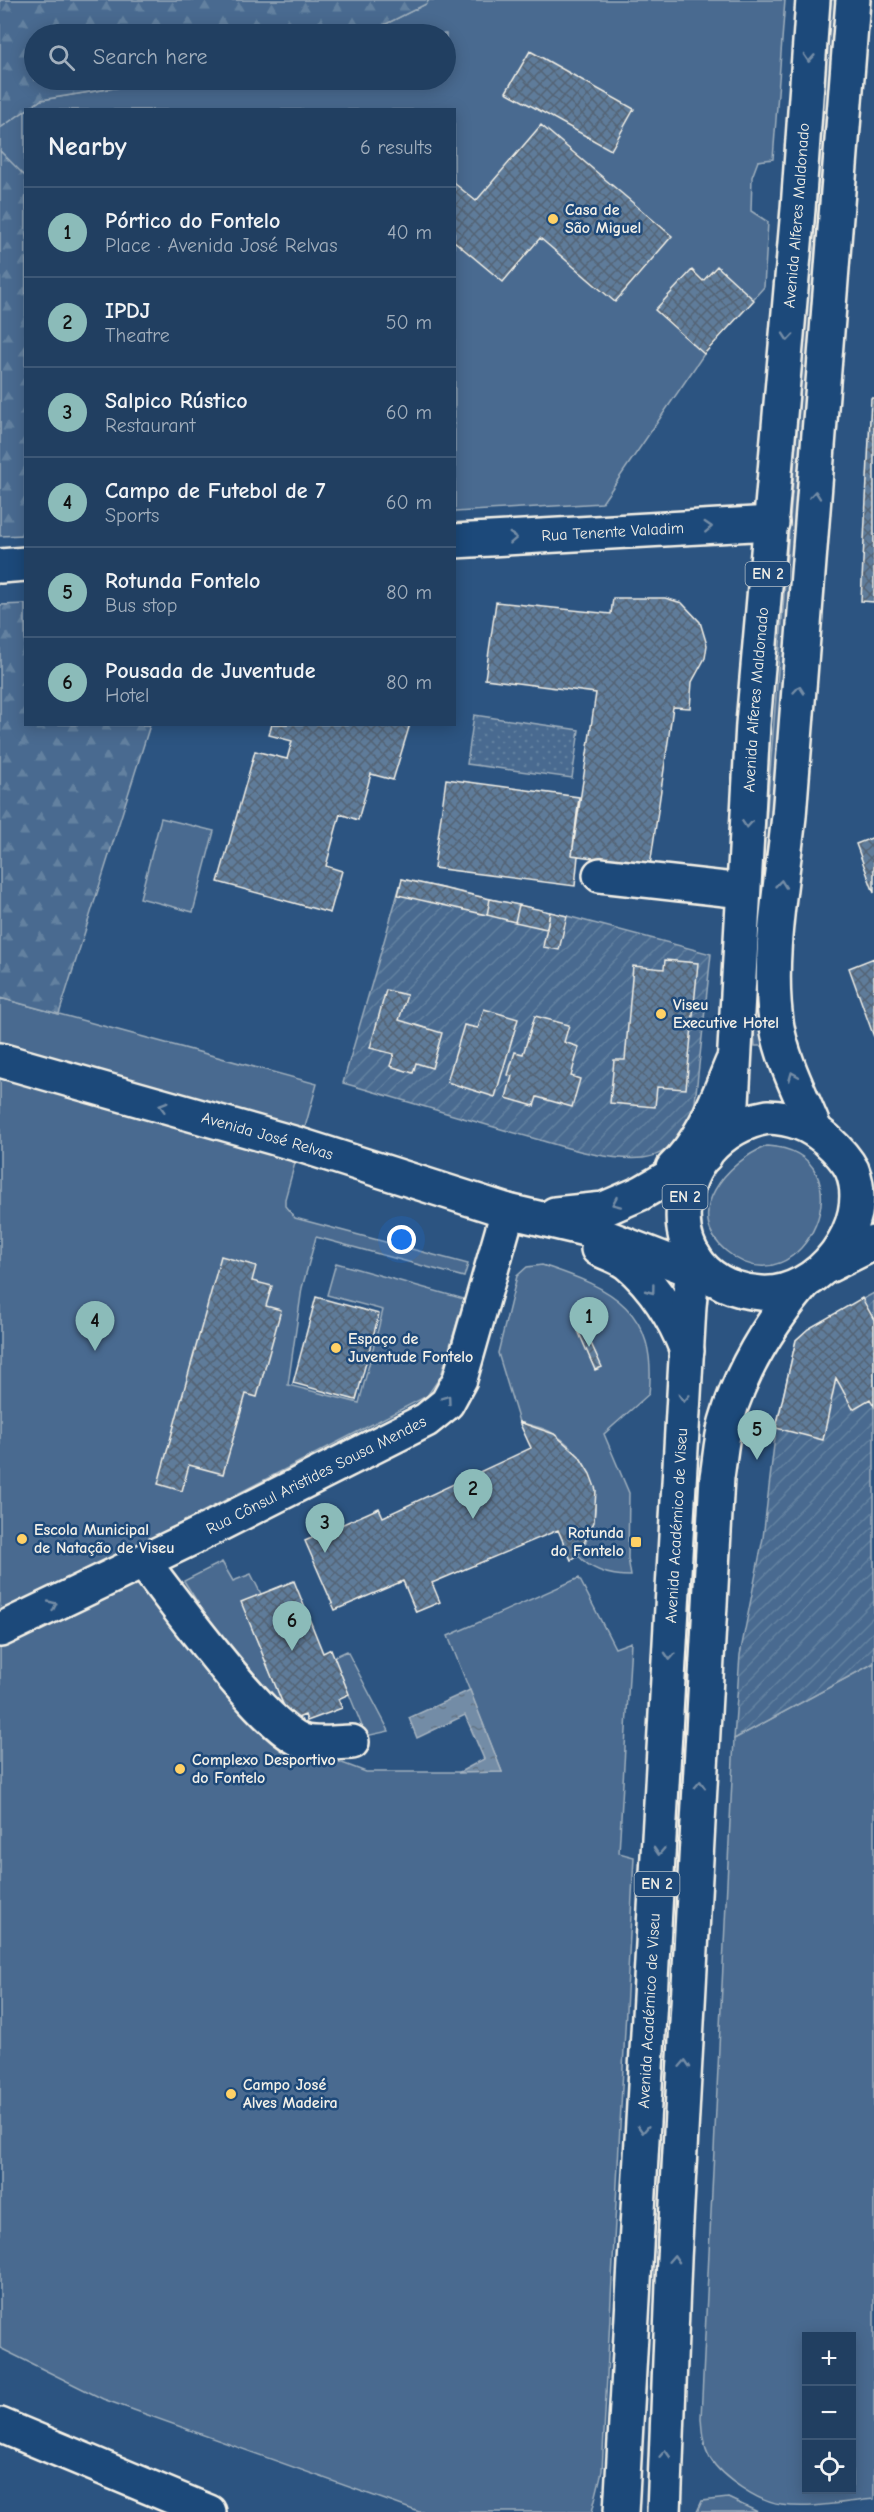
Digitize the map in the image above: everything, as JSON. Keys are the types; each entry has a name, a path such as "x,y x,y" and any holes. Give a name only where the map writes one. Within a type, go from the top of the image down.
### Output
{"main road":[{"name":"Avenida Alferes Maldonado","path":"710,1150 728,1123 732,1102 753,724 772,523 813,0"},
{"name":"EN 2","path":"664,2512 674,2259 717,1477 725,1424 755,1348 777,1315 815,1276 850,1229 855,1207 855,1183 852,1171 825,1139 787,1062 777,1028 774,1002 777,928 791,793 854,0"},
{"name":"Rua Tenente Valadim","path":"456,541 772,523"},
{"path":"0,566 24,564"},
{"path":"600,875 743,891"},
{"path":"660,1181 688,1154 699,1137 735,1056"},
{"name":"Avenida José Relvas","path":"0,1060 300,1145 520,1214 585,1229 701,1268"},
{"name":"EN 2","path":"701,1268 684,1232 682,1212 686,1190 694,1170 710,1150 749,1120 768,1117 801,1122 825,1139"},
{"path":"825,1139 874,1158"},
{"name":"Avenida José Relvas","path":"520,1214 604,1209 660,1181 710,1150"},
{"name":"Avenida José Relvas","path":"520,1214 625,1262 641,1276 666,1311 679,1330 687,1352"},
{"name":"Rua Cônsul Aristides Sousa Mendes","path":"0,1630 143,1562 426,1420 447,1403 460,1379 520,1214"},
{"path":"701,1268 761,1293 777,1292 815,1276 874,1243"},
{"name":"Avenida Académico de Viseu","path":"621,2512 687,1352 701,1268"},
{"path":"143,1562 260,1709 278,1726 306,1742 352,1742"},
{"path":"0,2425 30,2440 209,2512"}],"green space":[{"path":"0,0 429,0 426,4 386,24 24,24 24,90 102,90 41,100 29,108 24,108 24,112 0,128"},
{"path":"429,0 785,0 773,159 758,161 752,177 751,211 768,222 764,287 704,354 602,503 456,512 456,108 30,108 41,100 102,90 456,90 456,24 386,24 426,4"},
{"path":"831,0 838,0 761,1026 764,1046 755,1046 752,1000"},
{"path":"24,112 24,176 0,151 0,128"},
{"path":"0,151 24,175 24,535 0,536"},
{"path":"24,604 24,726 150,726 59,1014 0,998 0,605"},
{"path":"474,715 579,730 572,778 467,764"},
{"path":"161,818 214,831 193,912 140,898"},
{"path":"402,879 567,916 711,954 695,1102 678,1139 663,1152 653,1156 616,1158 602,1156 343,1083"},
{"name":"Complexo Desportivo do Fontelo","path":"0,998 317,1084 285,1199 285,1206 295,1218 468,1264 464,1277 316,1237 302,1288 288,1385 359,1403 383,1310 327,1295 336,1263 464,1299 441,1376 427,1396 148,1540 198,1628 292,1744 366,1772 502,1772 448,1636 579,1578 615,1648 631,1642 619,1853 634,1857 602,2471 592,2512 419,2512 103,2399 0,2348"},
{"path":"767,1146 799,1155 817,1174 821,1199 816,1225 801,1248 780,1263 754,1265 726,1251 713,1236 708,1221 709,1205 715,1190 725,1176 752,1153"},
{"path":"542,1265 590,1283 609,1294 625,1307 638,1323 646,1342 650,1366 649,1394 604,1434 629,1493 628,1558 631,1576 602,1572 589,1565 578,1555 593,1522 594,1489 589,1474 581,1459 554,1434 519,1422 498,1353 517,1276 527,1267"},
{"path":"874,1293 874,1663 734,1739 740,1655 763,1538 776,1428 796,1340 808,1329"},
{"path":"222,1562 233,1581 251,1574 261,1594 242,1603 290,1721 238,1666 184,1581"},
{"path":"347,1651 389,1731 366,1736 334,1657"},
{"path":"874,1663 874,2499 805,2506 773,2503 752,2494 732,2481 710,2458 703,2439 701,2418 734,1739"},
{"path":"728,2498 758,2512 697,2512 702,2501"}],"water":[{"path":"470,1690 502,1772 458,1773 484,1759 465,1715 417,1738 409,1718"}],"building":[{"path":"530,51 634,109 611,150 506,92"},
{"name":"Casa de São Miguel","path":"541,125 672,236 615,302 540,238 503,282 456,243 456,185 476,201"},
{"path":"717,266 754,300 704,354 655,310 692,270 703,281"},
{"path":"871,398 874,398 874,602 861,601"},
{"path":"613,598 665,598 682,603 700,622 707,645 705,658 692,682 690,708 673,707 650,866 572,855 596,693 485,679 496,602 611,614"},
{"path":"271,726 409,726 393,780 371,774 358,820 340,814 326,866 342,871 330,913 218,882 255,751 287,759 292,741 269,735"},
{"path":"446,779 579,797 572,855 578,856 575,886 434,868"},
{"path":"874,837 874,893 856,844"},
{"path":"402,879 490,899 487,915 398,895"},
{"path":"490,899 519,905 515,922 487,915"},
{"path":"519,905 550,912 547,929 515,922"},
{"path":"550,912 567,916 559,950 543,947"},
{"path":"874,958 874,1037 849,968"},
{"name":"Viseu Executive Hotel","path":"665,960 698,963 686,1089 657,1087 655,1107 610,1103 614,1060 625,1060 633,966 664,969"},
{"path":"386,990 407,995 399,1020 442,1033 432,1068 416,1063 413,1073 390,1066 394,1054 370,1048"},
{"path":"484,1009 518,1019 495,1097 447,1082 464,1025 478,1028"},
{"path":"535,1016 569,1025 564,1042 579,1047 571,1076 580,1079 572,1107 537,1097 534,1106 506,1098 512,1076 508,1075 515,1052 523,1054"},
{"path":"221,1256 256,1266 252,1281 272,1286 266,1306 281,1310 257,1397 246,1394 223,1474 189,1465 182,1491 158,1484"},
{"name":"Espaço de Juventude Fontelo","path":"316,1297 379,1314 356,1400 293,1383"},
{"path":"862,1298 874,1320 874,1406 870,1399 853,1409 836,1378 823,1440 776,1428 796,1340 808,1329"},
{"path":"582,1324 602,1367 595,1370 576,1326"},
{"path":"519,1422 554,1434 579,1456 590,1474 596,1490 594,1522 578,1555 571,1560 558,1530 432,1583 440,1602 416,1612 403,1581 335,1610 305,1541 379,1508 383,1517 531,1448"},
{"path":"294,1581 323,1653 331,1649 349,1694 338,1699 342,1708 307,1721 305,1715 290,1721 241,1602"}],"place":[{"name":"Casa de São Miguel","path":"553,219"},
{"name":"Viseu Executive Hotel","path":"661,1014"},
{"name":"Pórtico do Fontelo","path":"589,1347"},
{"name":"Espaço de Juventude Fontelo","path":"336,1348"},
{"name":"Campo de Futebol de 7","path":"95,1351"},
{"name":"Rotunda Fontelo","path":"757,1460"},
{"name":"IPDJ","path":"473,1519"},
{"name":"Escola Municipal de Natação de Viseu","path":"22,1539"},
{"name":"Rotunda do Fontelo","path":"636,1542"},
{"name":"Salpico Rústico","path":"325,1553"},
{"name":"Pousada de Juventude","path":"292,1651"},
{"name":"Complexo Desportivo do Fontelo","path":"180,1769"},
{"name":"Campo José Alves Madeira","path":"231,2094"}]}
